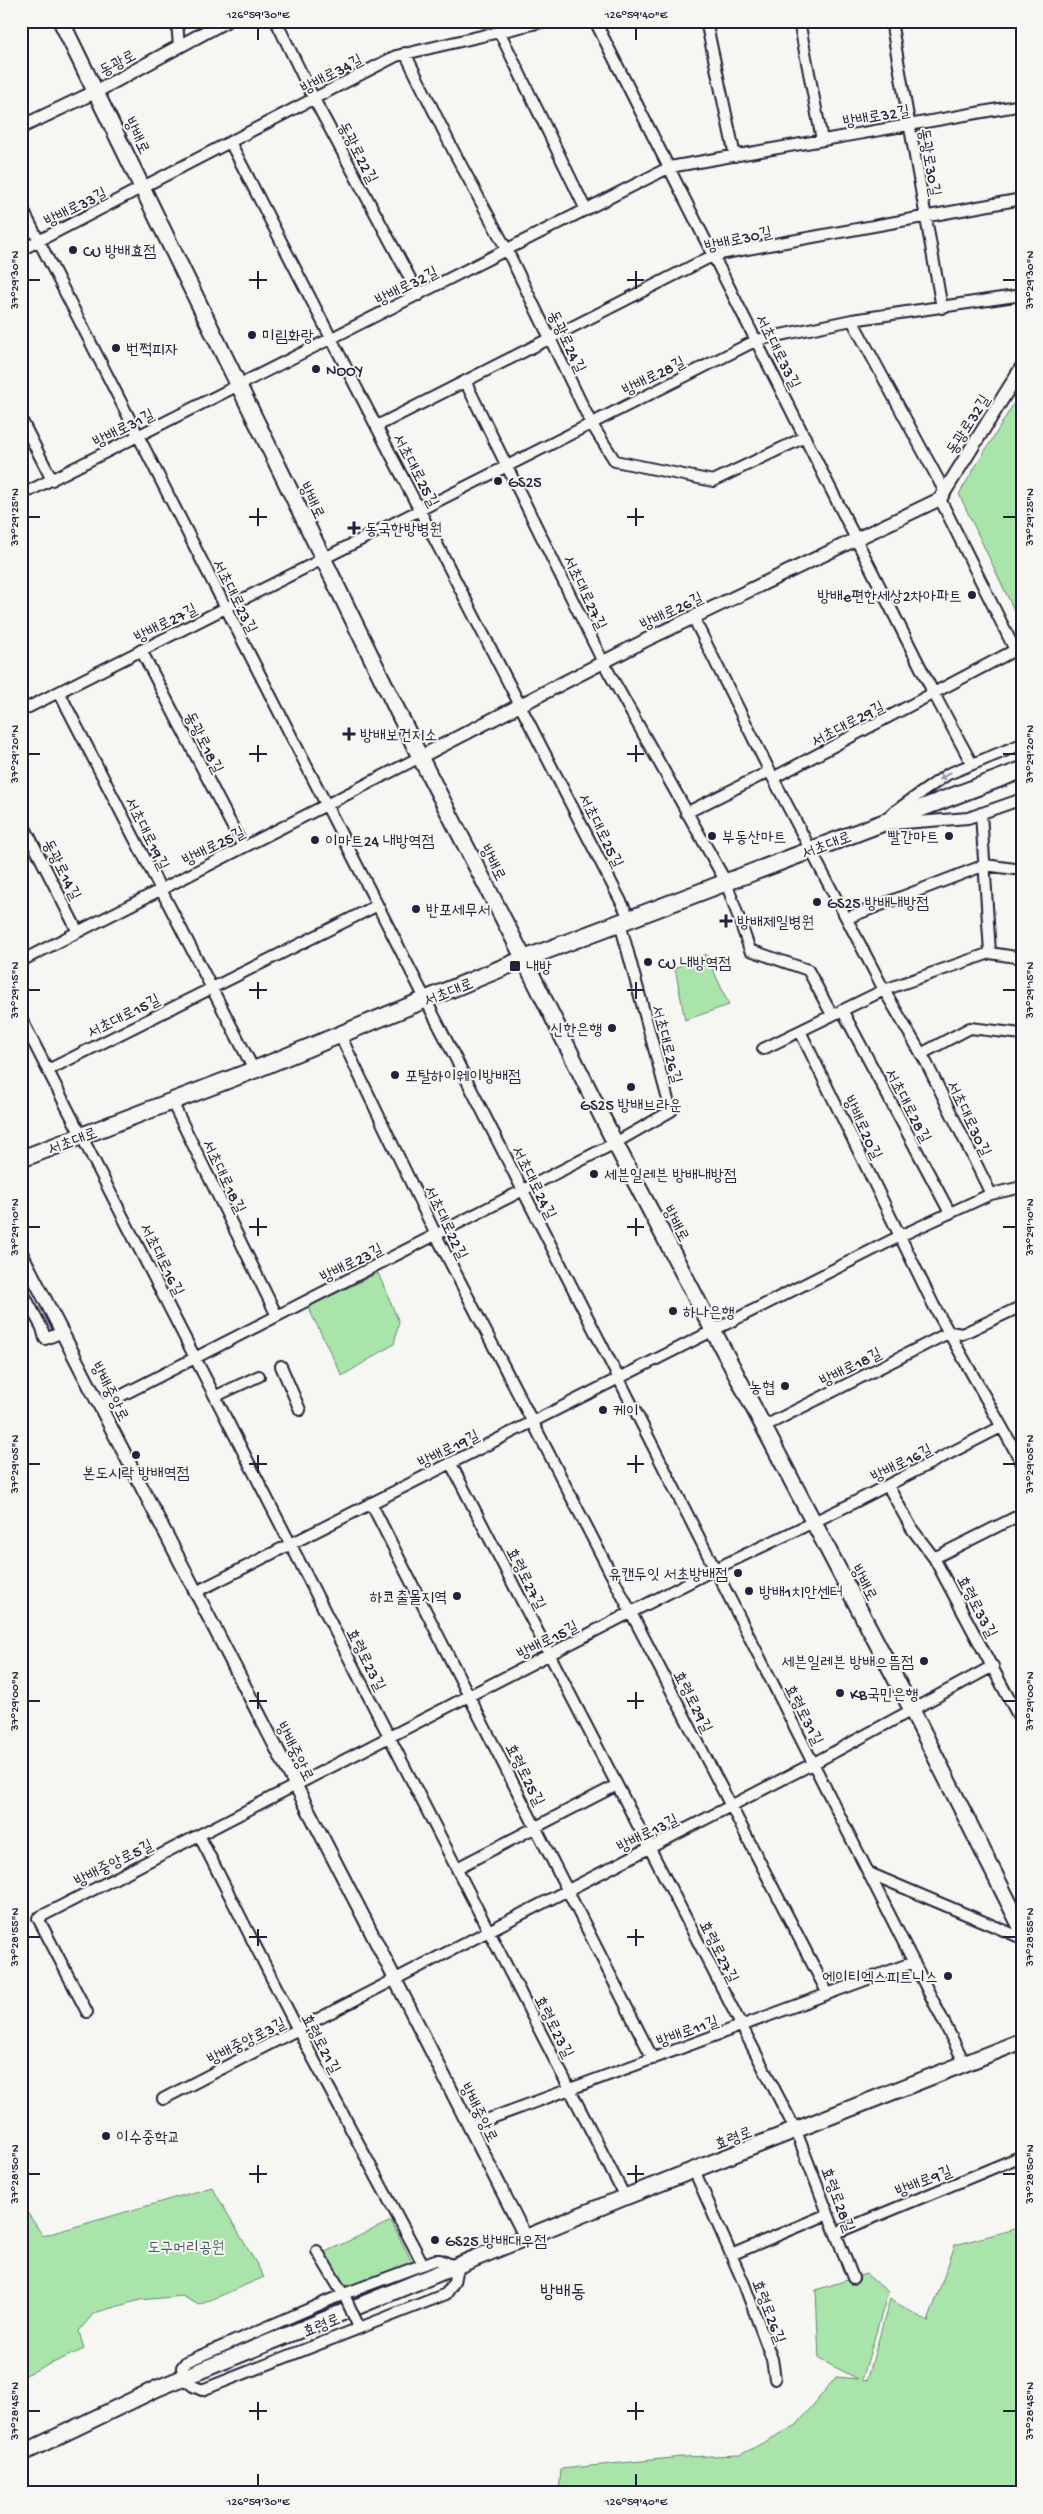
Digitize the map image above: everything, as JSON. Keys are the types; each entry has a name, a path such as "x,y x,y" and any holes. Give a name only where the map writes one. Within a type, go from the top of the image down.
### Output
{"main road":[{"name":"방배로","path":"61,21 97,91 420,757 524,959 615,1143 912,1710 1022,1929"},
{"name":"서초대로","path":"21,1159 254,1070 524,959 1022,770"},
{"name":"효령로","path":"21,2454 183,2378 626,2197 965,2064 1021,2040"}],"street":[{"path":"177,21 179,47"},
{"name":"동광로","path":"21,127 97,91 226,21"},
{"name":"동광로22길","path":"276,21 314,98 419,295"},
{"name":"방배로34길","path":"143,187 405,53 546,21"},
{"name":"서초대로33길","path":"595,21 624,82 670,167 934,694 972,764"},
{"path":"706,21 735,156"},
{"path":"799,21 822,140"},
{"name":"동광로30길","path":"891,21 942,308"},
{"path":"499,31 586,210"},
{"name":"동광로24길","path":"405,53 454,152 507,250 591,423 615,461 713,481 805,437"},
{"name":"방배로32길","path":"239,386 670,167 1022,105"},
{"name":"서초대로25길","path":"230,142 521,705 625,921"},
{"name":"방배로33길","path":"21,250 143,187"},
{"name":"방배로30길","path":"377,426 714,255 1022,198"},
{"name":"서초대로23길","path":"21,206 425,1000"},
{"name":"방배로28길","path":"322,558 757,340 852,320 1022,295"},
{"path":"852,320 942,495 1015,650 934,694"},
{"name":"동광로32길","path":"942,495 1022,367"},
{"name":"서초대로27길","path":"465,382 604,662 686,813 726,882"},
{"name":"방배로31길","path":"21,495 239,386"},
{"path":"21,419 52,480"},
{"name":"방배로26길","path":"420,757 693,617 856,539 942,495"},
{"name":"방배로27길","path":"21,711 322,558"},
{"path":"693,617 811,850"},
{"name":"동광로18길","path":"141,650 243,846"},
{"name":"서초대로19길","path":"59,692 254,1070"},
{"name":"서초대로29길","path":"771,774 934,694"},
{"name":"서초대로","path":"876,825 948,774 1022,744"},
{"name":"방배로25길","path":"21,961 324,804 420,757"},
{"path":"686,813 771,774"},
{"name":"서초대로","path":"876,825 968,818 1022,799"},
{"path":"981,813 990,953"},
{"name":"동광로14길","path":"21,820 78,932"},
{"name":"서초대로30길","path":"811,850 884,990 921,1054 991,1194"},
{"path":"847,918 985,865 1022,870"},
{"path":"726,882 750,950 808,970 832,1015"},
{"path":"211,987 376,906"},
{"name":"서초대로26길","path":"615,1143 670,1111 625,921"},
{"path":"763,1049 884,990 990,953 1022,958"},
{"name":"서초대로15길","path":"48,1070 211,987"},
{"name":"서초대로24길","path":"425,1000 618,1377"},
{"name":"서초대로28길","path":"842,1010 950,1213"},
{"path":"21,1018 83,1136"},
{"path":"921,1054 970,1028 1022,1034"},
{"name":"방배로20길","path":"800,1031 900,1236"},
{"name":"서초대로22길","path":"340,1034 436,1235 532,1421"},
{"name":"서초대로18길","path":"172,1102 277,1316"},
{"name":"서초대로16길","path":"83,1136 291,1544"},
{"name":"방배로23길","path":"101,1406 615,1143"},
{"path":"712,1330 900,1236 991,1194 1022,1187"},
{"path":"900,1236 934,1306 1022,1463"},
{"name":"방배중앙로","path":"21,1253 395,1979 526,2238"},
{"path":"21,1289 42,1328 45,1339 63,1332"},
{"name":"방배로18길","path":"764,1427 950,1332 962,1334 1022,1306"},
{"name":"방배로19길","path":"196,1592 452,1464 532,1421 712,1330"},
{"path":"280,1366 300,1410"},
{"path":"216,1396 259,1376"},
{"name":"효령로31길","path":"618,1377 965,2064"},
{"name":"효령로29길","path":"532,1421 828,1994"},
{"name":"방배로16길","path":"813,1522 888,1486 1001,1427"},
{"name":"효령로27길","path":"452,1464 796,2131"},
{"name":"효령로33길","path":"888,1486 912,1529 934,1558 1022,1723"},
{"name":"효령로25길","path":"371,1503 653,2059"},
{"path":"934,1558 1022,1514"},
{"name":"방배로15길","path":"295,1785 715,1569 813,1522"},
{"name":"효령로23길","path":"291,1544 626,2197"},
{"path":"912,1710 993,1666"},
{"name":"방배로13길","path":"395,1979 814,1763 912,1710"},
{"name":"방배중앙로5길","path":"87,2012 38,1918 295,1785"},
{"path":"457,1868 617,1785"},
{"name":"효령로21길","path":"199,1835 298,2030 423,2264"},
{"path":"869,1873 1022,1938"},
{"name":"방배로11길","path":"470,2126 914,1962"},
{"name":"방배중앙로3길","path":"163,2099 395,1979"},
{"name":"효령로28길","path":"796,2131 853,2278"},
{"name":"방배로9길","path":"836,2233 1022,2156"},
{"name":"효령로26길","path":"694,2170 731,2255 772,2360 775,2379"},
{"path":"731,2255 828,2214"},
{"path":"317,2250 345,2297 358,2325"},
{"name":"효령로","path":"440,2260 457,2267 454,2282 446,2294 358,2325 202,2390 183,2378 182,2367 186,2362 423,2264 440,2260"}],"green space":[{"path":"1022,390 1022,627 959,494"},
{"path":"706,954 729,1005 685,1020 675,968"},
{"path":"378,1273 399,1322 394,1344 342,1376 308,1307"},
{"name":"도구머리공원","path":"212,2187 264,2277 199,2305 182,2296 140,2300 94,2313 79,2331 84,2349 21,2377 21,2203 43,2236"},
{"path":"391,2221 414,2266 345,2294 321,2254"},
{"path":"1022,2227 1022,2493 559,2493 561,2469 682,2457 740,2455 797,2425 836,2377 858,2379 819,2359 816,2290 866,2274 888,2292 862,2380 867,2381 890,2299 928,2322 955,2245"}],"place":[{"name":"CU 방배효점","path":"73,250"},
{"name":"미림화랑","path":"252,335"},
{"name":"번쩍피자","path":"116,348"},
{"name":"NOOY","path":"316,369"},
{"name":"GS25","path":"498,481"},
{"name":"동국한방병원","path":"354,528"},
{"name":"방배e편한세상2차아파트","path":"972,595"},
{"name":"방배보건지소","path":"349,734"},
{"name":"부동산마트","path":"712,836"},
{"name":"빨간마트","path":"949,836"},
{"name":"이마트24 내방역점","path":"315,840"},
{"name":"GS25 방배내방점","path":"817,902"},
{"name":"반포세무서","path":"416,909"},
{"name":"방배제일병원","path":"726,921"},
{"name":"CU 내방역점","path":"648,962"},
{"name":"내방","path":"515,966"},
{"name":"신한은행","path":"612,1028"},
{"name":"포탈하이웨이방배점","path":"395,1075"},
{"name":"GS25 방배브라운","path":"631,1087"},
{"name":"세븐일레븐 방배내방점","path":"594,1174"},
{"name":"하나은행","path":"673,1311"},
{"name":"농협","path":"785,1386"},
{"name":"케이","path":"603,1410"},
{"name":"본도시락 방배역점","path":"136,1455"},
{"name":"유캔두잇 서초방배점","path":"738,1573"},
{"name":"방배1치안센터","path":"749,1591"},
{"name":"하코출몰지역","path":"457,1596"},
{"name":"세븐일레븐 방배으뜸점","path":"924,1661"},
{"name":"KB국민은행","path":"840,1693"},
{"name":"에이티엑스피트니스","path":"948,1976"},
{"name":"이수중학교","path":"106,2136"},
{"name":"GS25 방배대우점","path":"435,2240"}],"district":[{"name":"방배동","path":"563,2290"}]}
